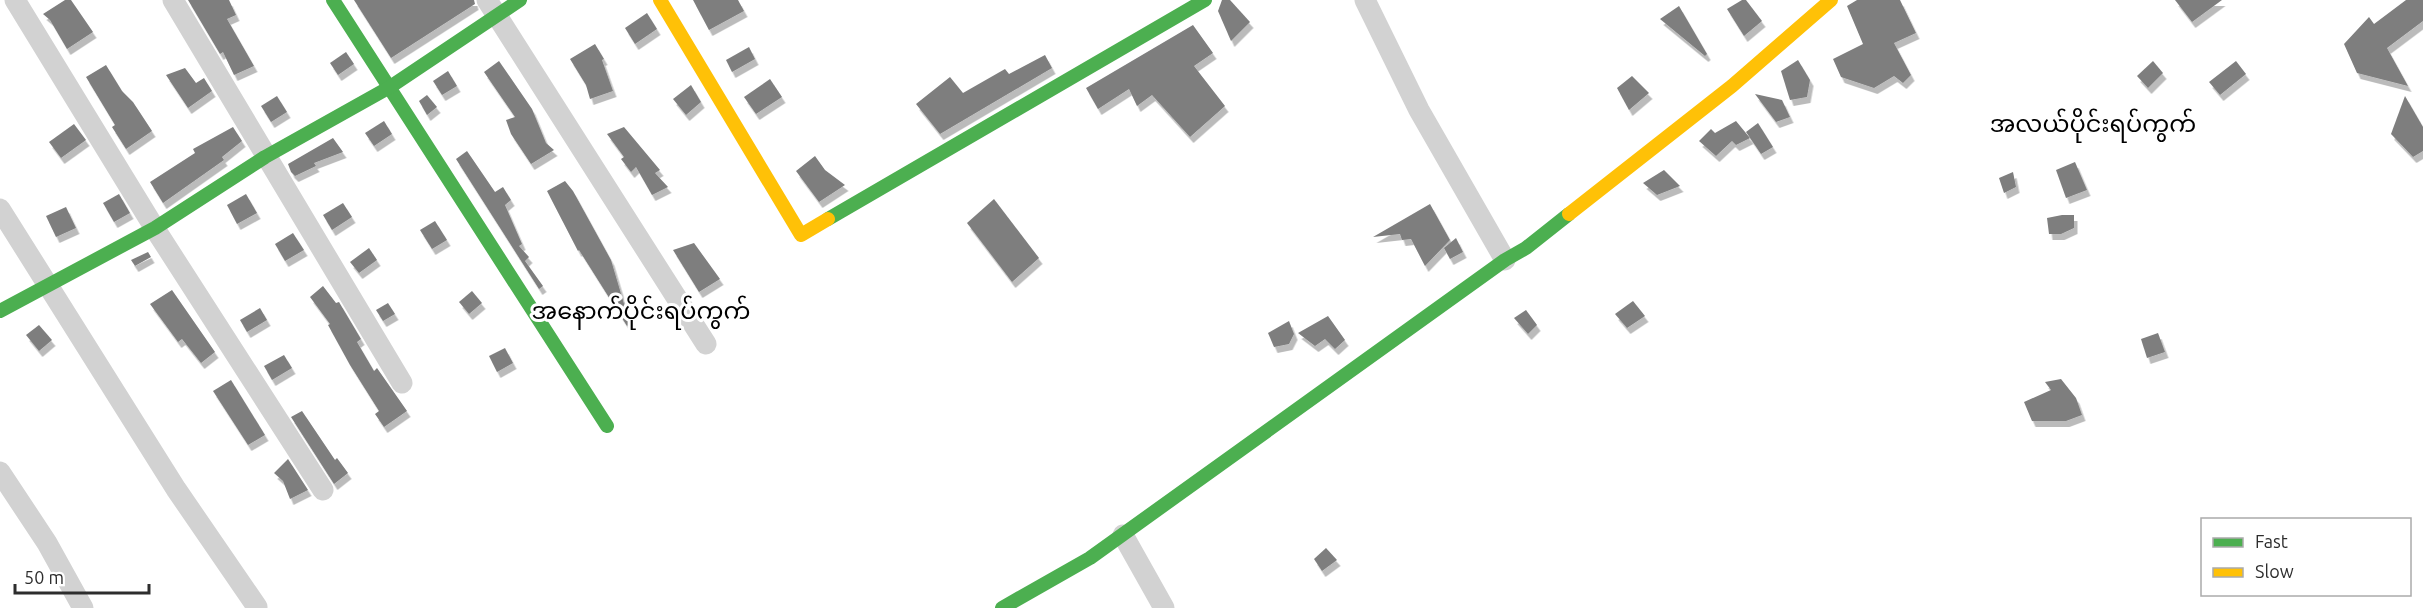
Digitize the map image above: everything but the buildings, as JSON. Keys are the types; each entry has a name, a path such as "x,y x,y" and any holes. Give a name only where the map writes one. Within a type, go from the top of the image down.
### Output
{"street":[{"path":"15,0 155,228 323,490"},
{"path":"173,0 402,383"},
{"path":"333,0 607,426"},
{"path":"0,311 155,228 265,157 390,87 492,8 520,0"},
{"path":"660,0 801,235 1192,3"},
{"path":"1365,0 1419,110 1505,260"},
{"path":"1002,608 1090,558 1505,260 1535,241 1732,86 1831,0"},
{"path":"492,8 706,344"},
{"path":"0,209 176,489 257,607"},
{"path":"0,472 47,543 83,608"},
{"path":"1123,535 1164,608"}],"traffic: fast":[{"path":"333,0 607,426"},
{"path":"0,311 155,228 265,157 390,87 520,0"},
{"path":"828,219 1205,0"},
{"path":"1002,608 1090,558 1505,260 1526,248 1569,214"}],"traffic: slow":[{"path":"660,0 801,235 828,219"},
{"path":"1569,214 1732,86 1831,0"}],"district":[{"name":"အလယ်ပိုင်းရပ်ကွက်","path":"2093,124"},
{"name":"အနောက်ပိုင်းရပ်ကွက်","path":"641,311"}]}
